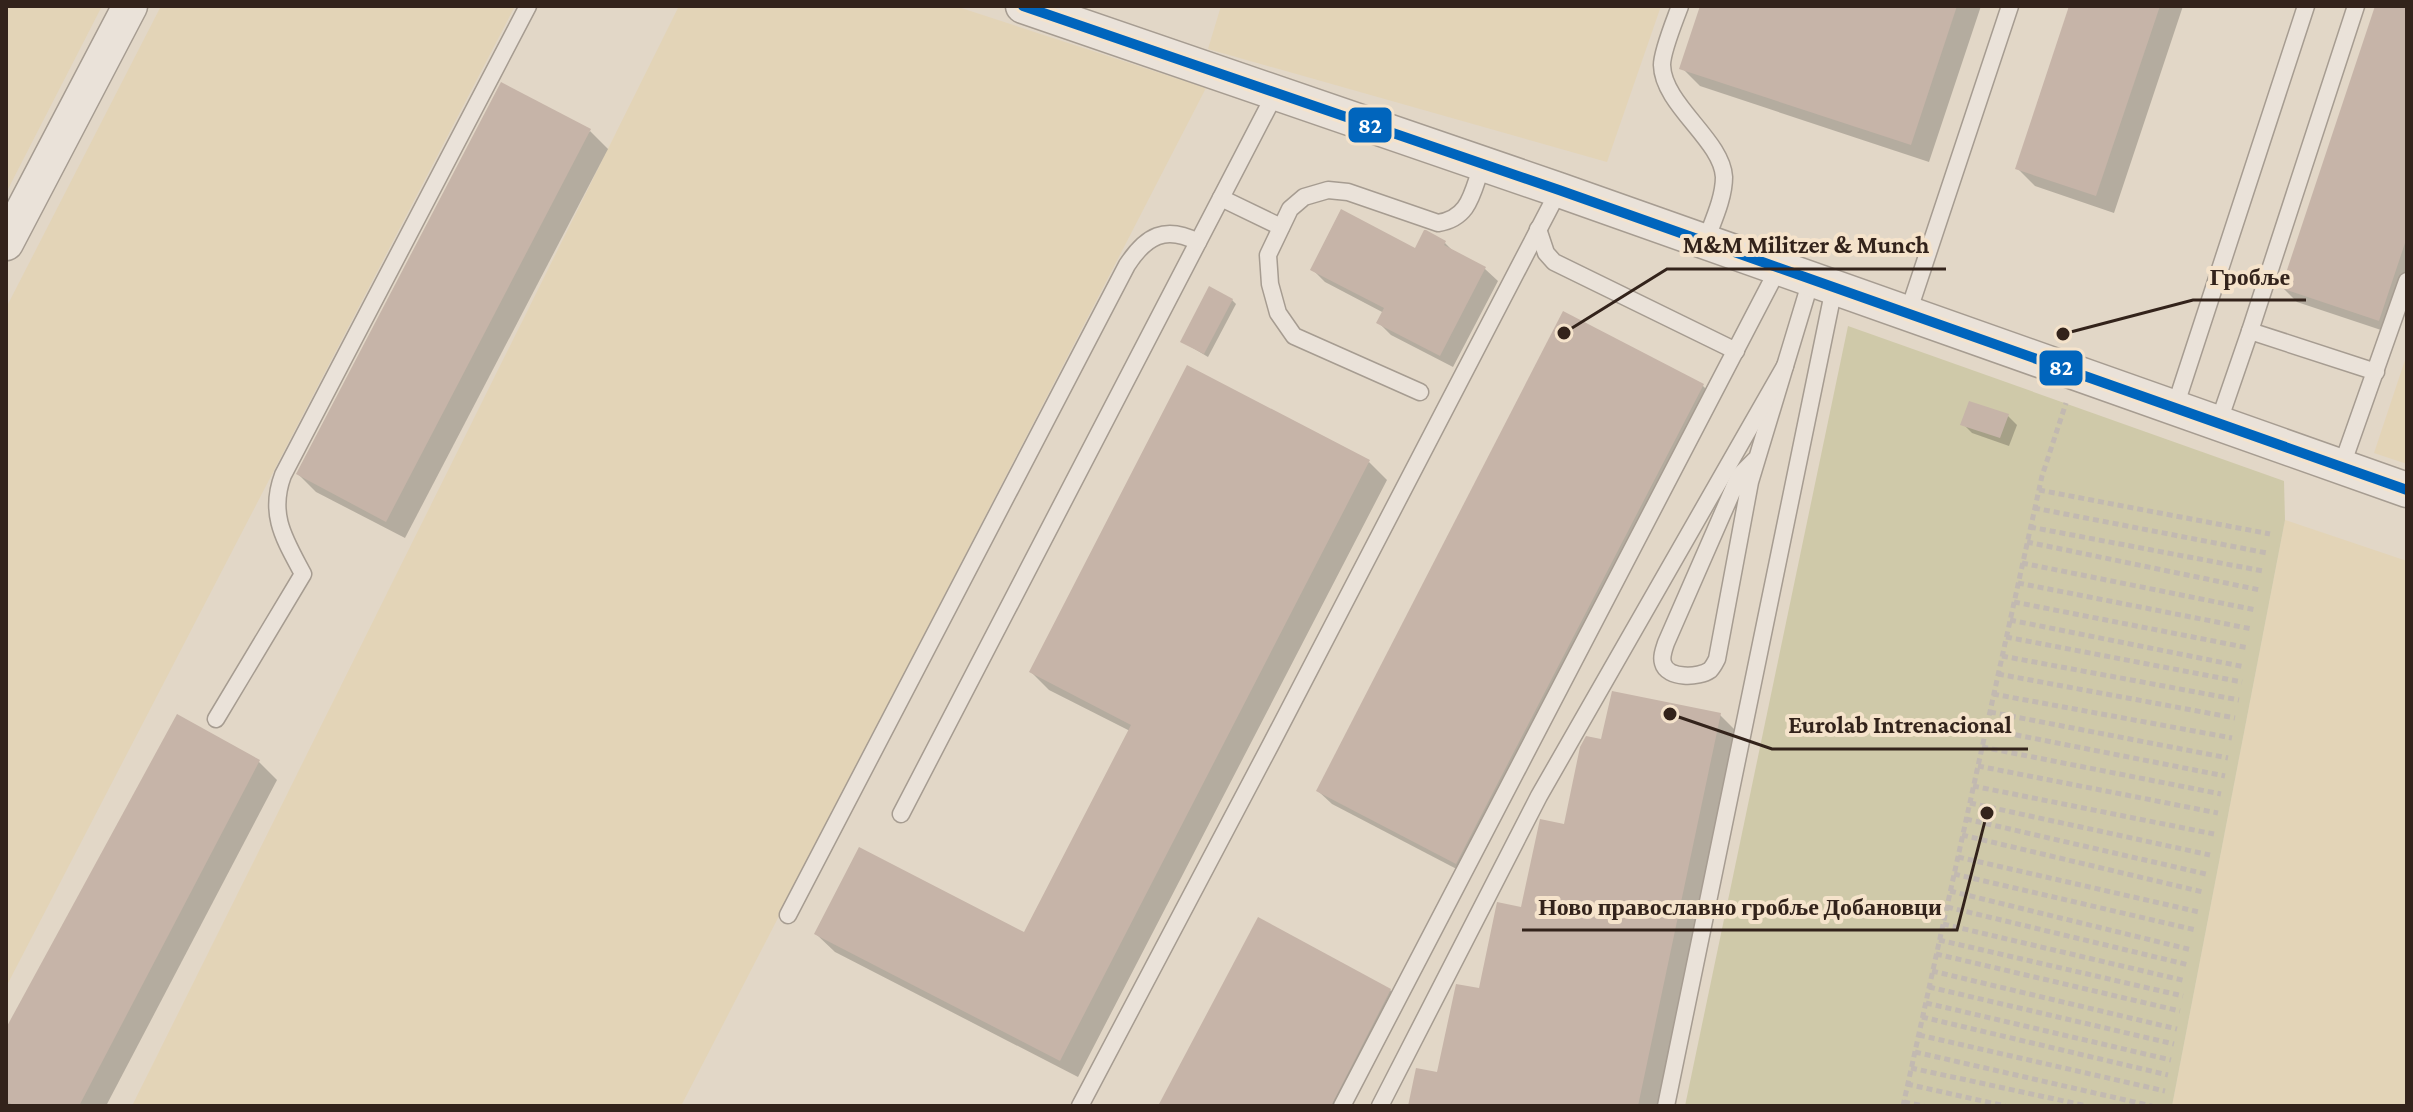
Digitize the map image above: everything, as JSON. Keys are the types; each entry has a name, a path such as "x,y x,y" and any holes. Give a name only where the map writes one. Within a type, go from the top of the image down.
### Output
{"street":[{"path":"6,243 130,6"},
{"path":"1023,6 1483,163 2407,490"}],"lane":[{"path":"216,719 303,574 281,532 277,507 283,475 528,6"},
{"path":"1680,6 1662,64 1667,87 1718,159 1724,177 1705,243"},
{"path":"1908,313 2010,6"},
{"path":"2175,407 2306,6"},
{"path":"2218,424 2356,6"},
{"path":"901,814 1276,92"},
{"path":"1420,392 1294,336 1278,313 1270,284 1268,255 1290,209 1304,197 1328,190 1348,192 1438,223 1453,221 1464,212 1483,163"},
{"path":"1080,1106 1559,190"},
{"path":"1221,198 1281,227"},
{"path":"1538,229 1546,253 1554,262 1736,351"},
{"path":"788,915 1127,265 1142,245 1165,233 1198,242"},
{"path":"1342,1106 1778,269"},
{"path":"2341,468 2407,281"},
{"path":"1380,1106 1539,796 1785,366 1823,284"},
{"path":"1666,1106 1823,284"},
{"path":"2250,331 2376,372"},
{"path":"1756,459 1739,476 1666,643 1662,660 1666,669 1677,674 1702,674 1712,669 1717,659 1756,459 1785,366"}],"path":[{"path":"1924,1106 1903,1104 1907,1084 2034,508 2076,372"},
{"path":"2039,490 2270,534"},
{"path":"2034,508 2267,553"},
{"path":"2030,527 2263,571"},
{"path":"2027,542 2260,590"},
{"path":"2022,563 2256,610"},
{"path":"2018,583 2252,629"},
{"path":"2014,602 2249,648"},
{"path":"2010,620 2245,667"},
{"path":"2006,637 2242,682"},
{"path":"2002,656 2239,700"},
{"path":"1998,674 2235,718"},
{"path":"1993,694 2232,738"},
{"path":"1990,712 2228,758"},
{"path":"1986,729 2225,776"},
{"path":"1982,747 2221,794"},
{"path":"1978,766 2218,813"},
{"path":"1973,786 2214,834"},
{"path":"1970,803 2210,855"},
{"path":"1966,819 2206,874"},
{"path":"1962,835 2203,892"},
{"path":"1958,857 2199,912"},
{"path":"1954,874 2196,930"},
{"path":"1950,891 2192,950"},
{"path":"1947,907 2189,965"},
{"path":"1943,924 2186,981"},
{"path":"1939,940 2183,996"},
{"path":"1936,954 2180,1011"},
{"path":"1932,971 2177,1029"},
{"path":"1929,987 2174,1044"},
{"path":"1926,1003 2171,1060"},
{"path":"1922,1017 2168,1075"},
{"path":"1919,1035 2165,1091"},
{"path":"1915,1052 2152,1106"},
{"path":"1911,1068 2087,1106"},
{"path":"1907,1084 2005,1106"}],"shaded area":[{"path":"6,6 102,6 6,193"},
{"path":"161,6 515,6 6,987 6,308"},
{"path":"679,6 955,6 1206,88 681,1106 132,1106"},
{"path":"1221,6 1661,6 1607,162 1208,49"},
{"path":"1848,326 2284,481 2285,520 2172,1106 1685,1106"},
{"path":"2407,354 2407,464 2374,453"},
{"path":"2285,520 2407,561 2407,1106 2172,1106"}],"building":[{"path":"1700,6 1957,6 1911,145 1679,69"},
{"path":"2069,6 2160,6 2096,196 2015,169"},
{"path":"2375,6 2407,6 2407,237 2379,321 2281,288"},
{"path":"501,82 591,129 386,522 296,474"},
{"path":"1341,209 1415,248 1426,230 1446,241 1444,245 1486,267 1440,356 1376,323 1384,308 1310,270"},
{"path":"1209,286 1233,299 1204,354 1180,342"},
{"path":"1563,311 1704,384 1456,864 1316,791"},
{"path":"1187,365 1370,460 1060,1061 814,934 859,847 1024,932 1131,725 1029,672"},
{"path":"1969,401 2009,414 2000,438 1960,425"},
{"path":"1612,691 1721,713 1638,1106 1408,1106 1416,1068 1437,1072 1456,984 1479,988 1497,902 1521,907 1540,819 1564,824 1580,747 1586,736 1601,739"},
{"path":"177,714 260,760 79,1106 15,1106 6,1101 6,1028"},
{"path":"1258,917 1391,989 1331,1106 1158,1106"}],"transit line":[{"name":"82","path":"1023,6 1559,190 2407,490"}],"place":[{"name":"M&M Militzer & Munch","path":"1564,333"},
{"name":"Гробље","path":"2063,334"},
{"name":"Eurolab Intrenacional","path":"1670,714"},
{"name":"Ново православно гробље Добановци","path":"1987,813"}]}
